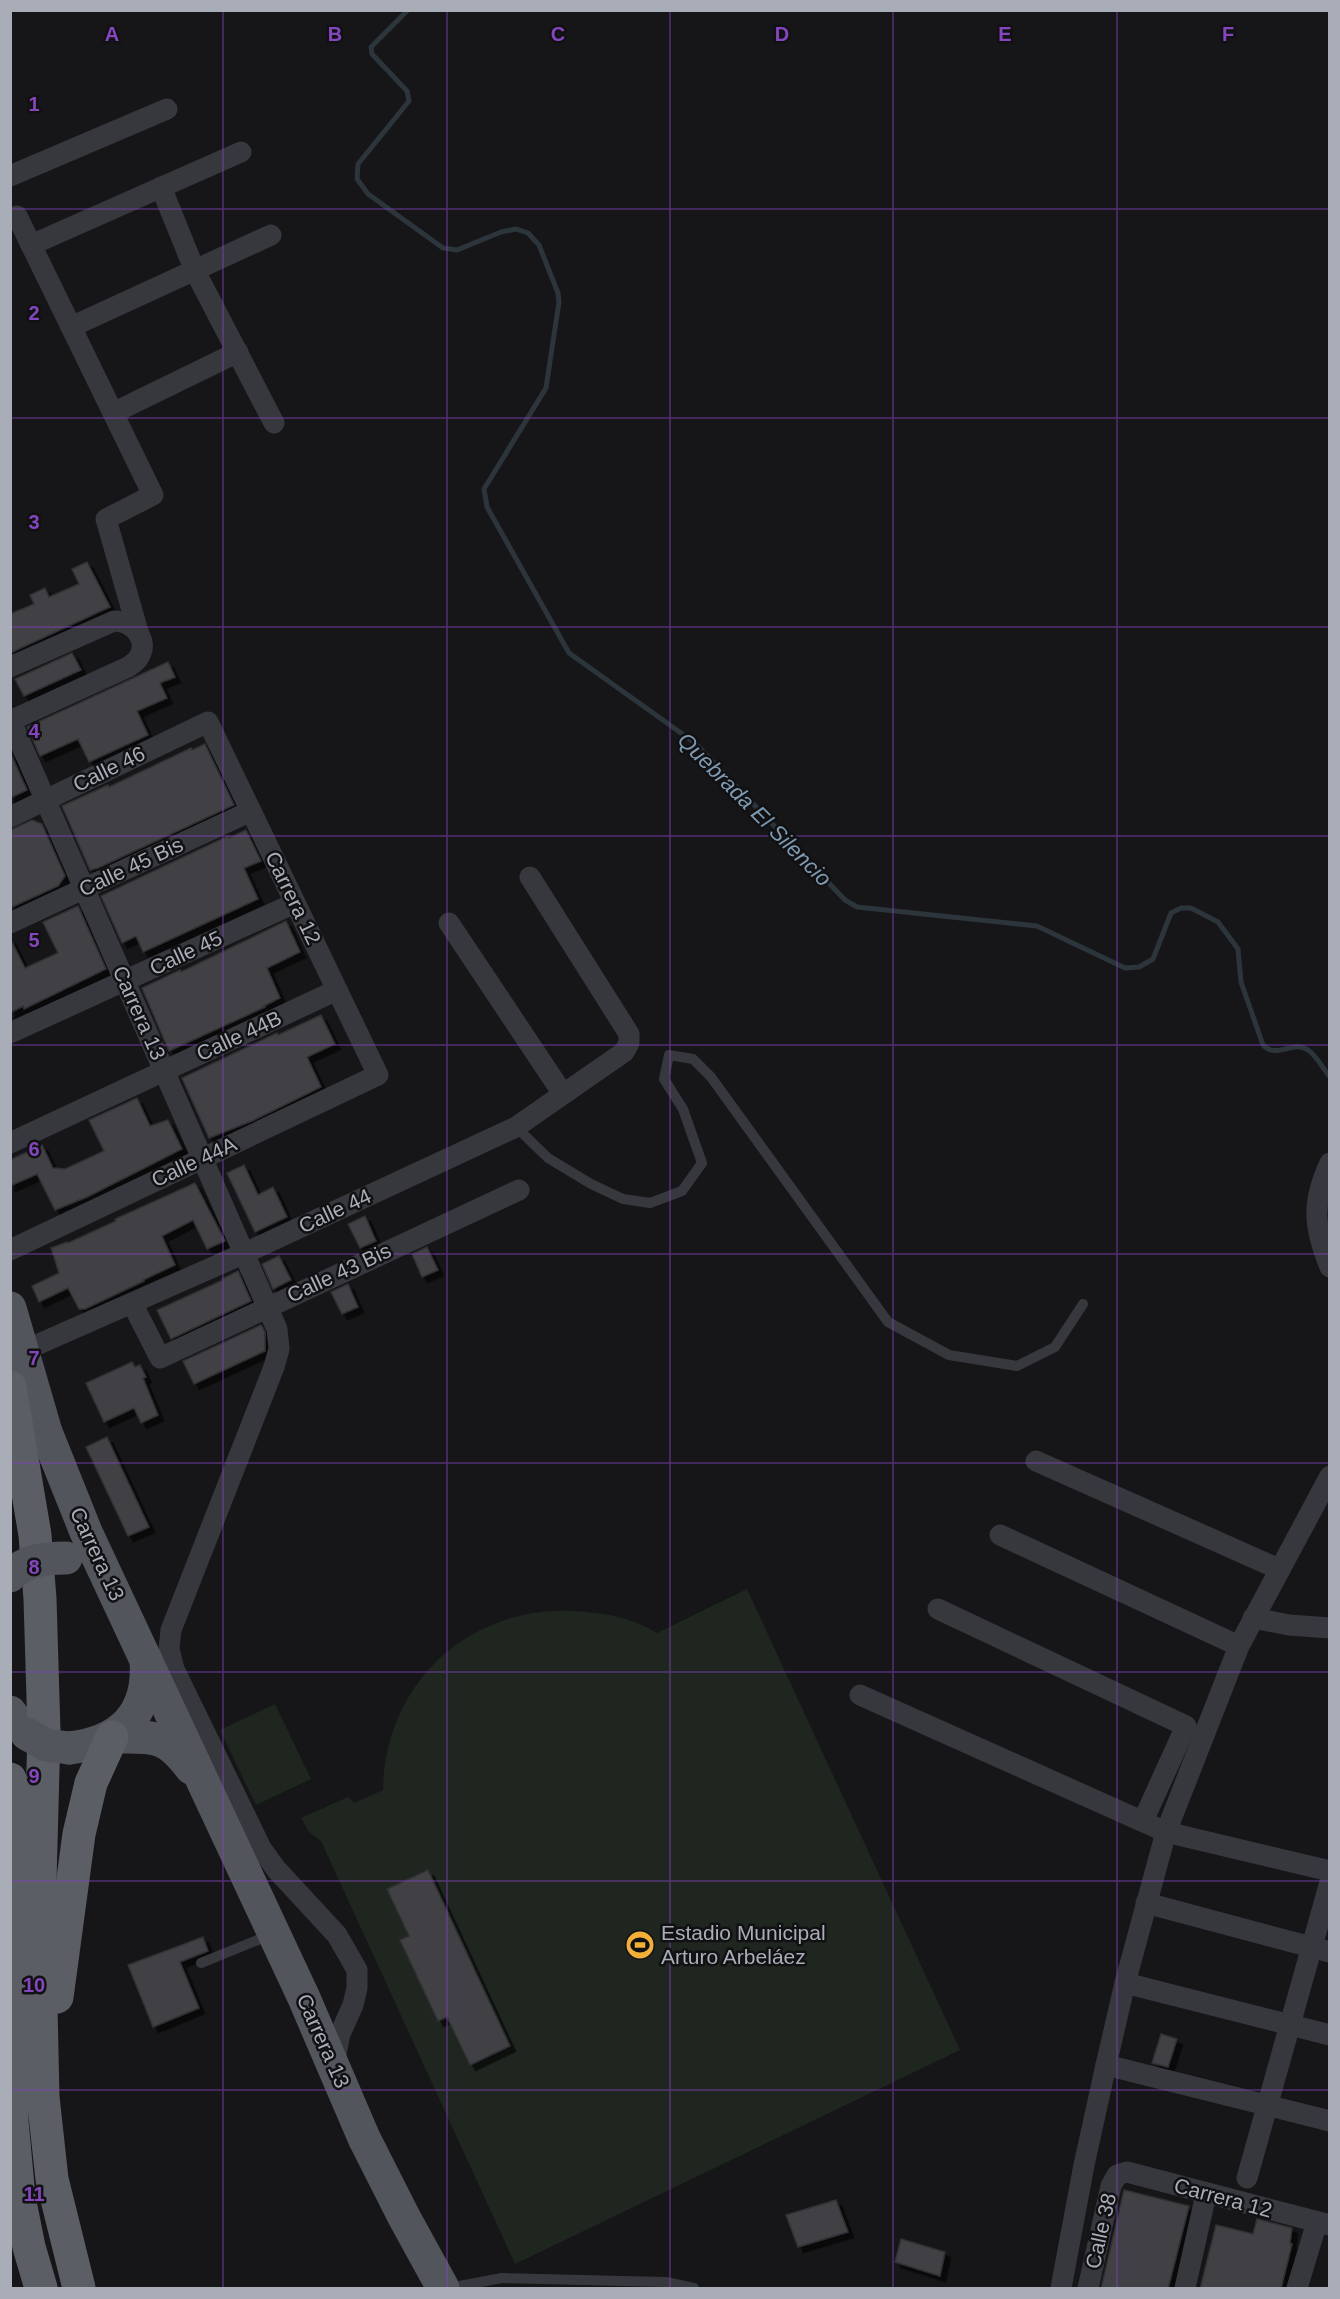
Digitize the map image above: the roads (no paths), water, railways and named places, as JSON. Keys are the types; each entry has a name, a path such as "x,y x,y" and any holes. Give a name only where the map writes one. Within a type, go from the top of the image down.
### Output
{"highway":[{"path":"10,1387 36,1535 40,1599 44,1731 39,1919 43,2097 52,2179 79,2289"},
{"path":"43,2097 79,1834 91,1783 112,1737"},
{"path":"10,1779 16,1875 11,2120 19,2197 41,2289"}],"main road":[{"name":"Carrera 13","path":"10,1308 46,1432 61,1473 112,1588 304,1998 364,2138 443,2289"},
{"path":"10,1576 30,1562 48,1558 66,1558 84,1563 100,1573 112,1588"},
{"path":"19,1723 46,1745 69,1748 91,1745 112,1737 138,1709 145,1692 146,1660"},
{"name":"Carrera 13","path":"112,1737 163,1740 177,1749 208,1791"}],"street":[{"path":"10,176 167,108"},
{"path":"31,245 241,152"},
{"path":"161,187 195,271 274,423"},
{"path":"11,720 128,667 139,658 143,646 106,519 153,495 17,216"},
{"path":"71,327 272,235"},
{"path":"113,413 238,352"},
{"path":"10,667 107,623 123,621 139,634"},
{"name":"Carrera 13","path":"11,720 277,1329 279,1349 274,1367 171,1630 169,1649 174,1669 261,1848 276,1869 337,1935 357,1970 357,1988"},
{"name":"Calle 46","path":"10,816 208,722"},
{"name":"Carrera 12","path":"208,722 378,1075"},
{"name":"Calle 45 Bis","path":"10,923 252,811"},
{"name":"Calle 44","path":"23,1351 132,1304 516,1127 624,1052 629,1043 629,1034 531,877"},
{"name":"Calle 45","path":"10,1033 296,903"},
{"path":"449,923 563,1094"},
{"name":"Calle 44B","path":"10,1143 338,990"},
{"name":"Calle 44A","path":"10,1250 378,1075"},
{"path":"1329,1163 1320,1184 1315,1212 1320,1242 1329,1267"},
{"name":"Calle 43 Bis","path":"132,1304 160,1358 519,1190"},
{"path":"1036,1461 1279,1569"},
{"path":"1061,2289 1106,2065 1125,1983 1166,1832 1239,1646 1329,1476"},
{"path":"1000,1535 1239,1646"},
{"path":"938,1609 1186,1726 1143,1821"},
{"path":"1253,1618 1289,1625 1329,1628"},
{"path":"860,1695 1166,1832 1329,1871"},
{"path":"1247,2178 1290,2025 1320,1949 1329,1882"},
{"path":"1146,1903 1320,1949"},
{"path":"1125,1983 1329,2034"},
{"path":"304,1998 313,2008 324,2013 336,2012 357,1988"},
{"path":"334,2066 340,2034 353,2005 357,1988"},
{"path":"1106,2065 1329,2121"},
{"name":"Carrera 12","path":"1117,2175 1127,2172 1323,2223"},
{"name":"Calle 38","path":"1088,2289 1111,2186 1117,2175"},
{"path":"1185,2289 1206,2194"},
{"path":"1297,2289 1323,2223"}],"lane":[{"path":"516,1127 548,1158 591,1184 623,1199 650,1203 682,1191 702,1163 683,1109 664,1079 669,1055 693,1059 711,1077 888,1322 950,1355 1017,1366 1055,1347 1083,1304"},
{"path":"201,1963 274,1933"},
{"path":"449,2289 502,2278 666,2282 694,2289"}],"waterway":[{"name":"Quebrada El Silencio","path":"408,10 371,47 372,54 407,91 409,101 358,164 357,179 368,194 443,248 457,250 501,232 516,229 528,233 539,245 558,293 559,302 546,388 484,489 487,507 569,653 695,743 845,900 857,907 1037,926 1125,968 1139,967 1153,959 1171,913 1181,908 1191,908 1218,922 1238,949 1241,982 1263,1045 1274,1051 1303,1047 1314,1056 1330,1077"}],"place":[{"name":"Estadio Municipal Arturo Arbeláez","path":"640,1945"}]}
